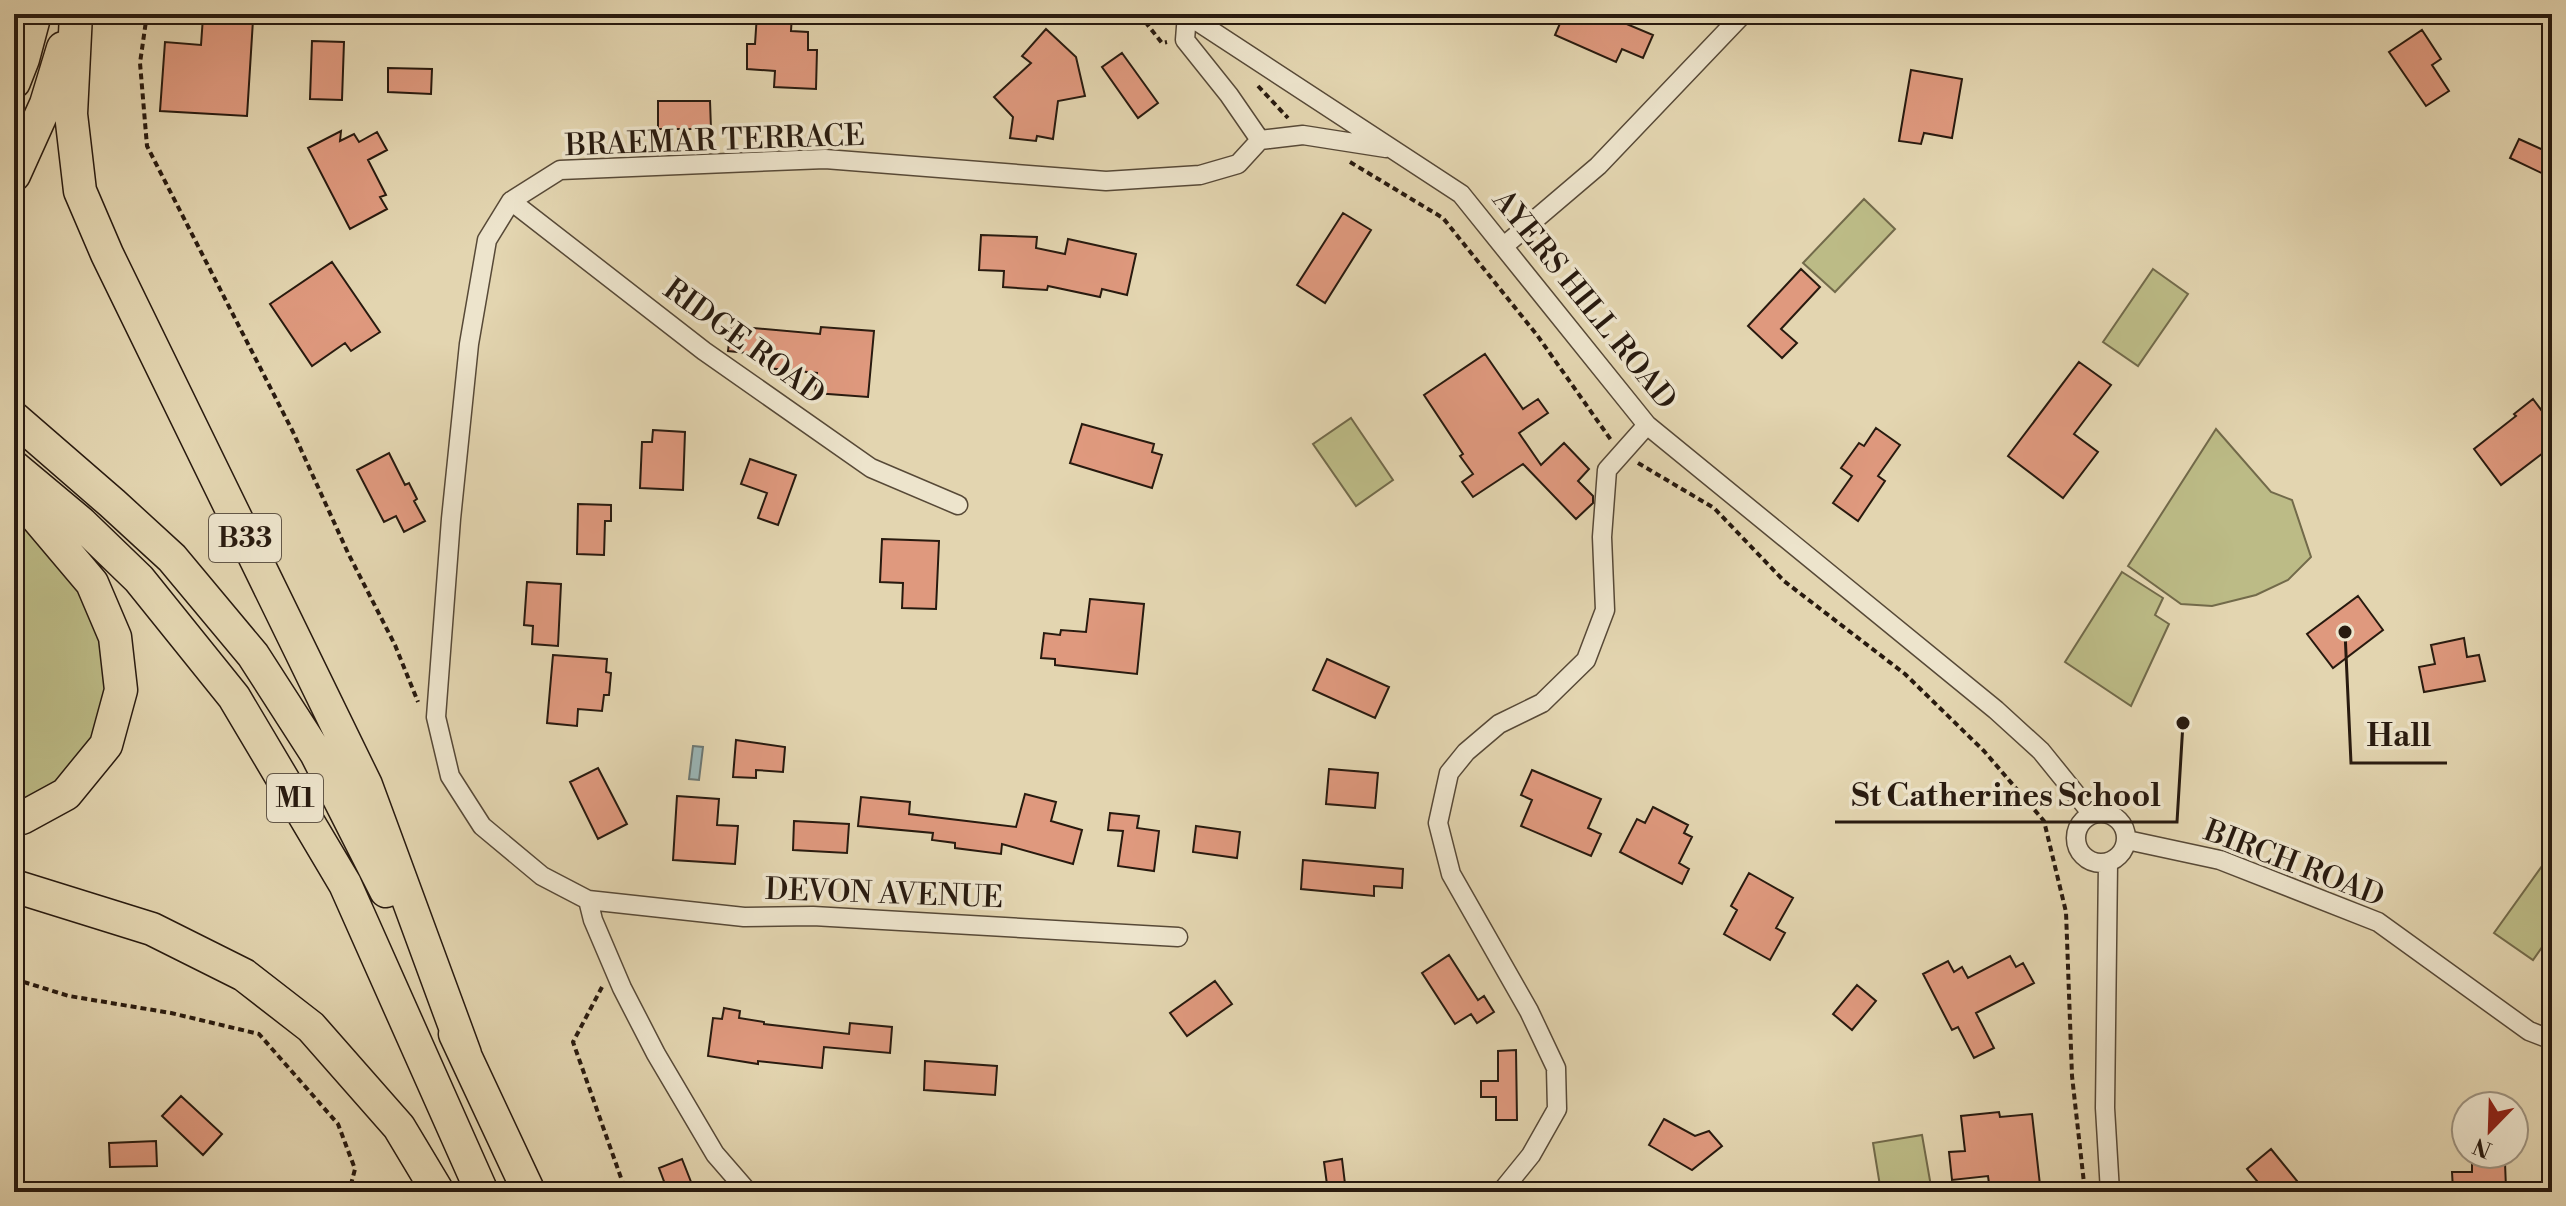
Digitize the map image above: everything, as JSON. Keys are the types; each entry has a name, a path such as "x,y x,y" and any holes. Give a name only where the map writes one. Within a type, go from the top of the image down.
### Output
{"highway":[{"path":"17,68 35,14"},
{"name":"B33","path":"14,175 46,104 74,14"},
{"name":"B33","path":"74,14 71,114 80,191 107,254 366,785 465,1054"},
{"name":"M1","path":"14,418 172,558 253,655 316,753 465,1054 529,1192"},
{"name":"M1","path":"14,467 81,523 139,579 234,697 345,884 482,1192"},
{"path":"14,497 32,512 92,583 115,637 121,690 106,745 66,794 22,818 14,818"},
{"path":"14,886 152,929 244,975 311,1027 399,1127 438,1192"}],"street":[{"path":"1187,14 1185,40 1260,140 1303,135 1393,149"},
{"name":"AYERS HILL ROAD","path":"1187,14 1461,194 1647,425 1996,710 2041,751 2092,814"},
{"path":"1504,246 1598,166 1743,14"},
{"name":"BRAEMAR TERRACE","path":"588,900 542,876 482,826 450,776 436,717 451,519 469,344 487,240 511,201 560,170 825,159 1106,181 1200,175 1238,164 1260,140"},
{"name":"RIDGE ROAD","path":"511,201 704,351 871,468 958,505"},
{"path":"1501,1192 1531,1155 1557,1109 1556,1068 1529,1011 1451,874 1438,823 1449,773 1466,752 1499,724 1542,703 1586,660 1605,610 1602,537 1607,470 1647,425"},
{"path":"2092,814 2109,814 2126,832 2127,840 2121,854 2108,863 2084,857 2076,842 2079,826 2092,814"},
{"name":"BIRCH ROAD","path":"2127,840 2220,860 2378,922 2529,1031 2552,1040"},
{"path":"2108,863 2105,1108 2110,1192"},
{"path":"588,900 593,920 622,988 656,1054 715,1154 748,1192"},
{"name":"DEVON AVENUE","path":"588,900 744,917 813,916 1178,937"}],"path":[{"path":"147,14 140,63 147,146 293,432 348,553 395,645 420,707"},
{"path":"1139,14 1162,43 1185,40"},
{"path":"1255,82 1303,135"},
{"path":"1345,159 1443,218 1537,335 1620,453 1714,508 1784,581 1905,674 1984,751 2044,821 2066,912 2072,1076 2085,1192"},
{"path":"14,979 69,996 171,1013 259,1034 338,1124 355,1169 349,1192"},
{"path":"602,986 573,1042 626,1192"}],"shaded area":[{"path":"1864,199 1895,229 1835,292 1803,263"},
{"path":"2153,269 2188,294 2138,366 2103,342"},
{"path":"1351,418 1393,480 1356,506 1313,444"},
{"path":"2216,429 2271,492 2292,500 2311,557 2288,580 2256,595 2212,606 2181,604 2128,566"},
{"path":"14,497 115,637 106,745 14,818"},
{"path":"2122,572 2163,598 2155,615 2169,624 2131,706 2065,662"},
{"path":"2552,852 2552,933 2533,960 2494,933"},
{"path":"1922,1135 1932,1192 1881,1192 1873,1143"}],"water":[{"path":"693,746 703,747 699,780 689,779"}],"building":[{"path":"757,14 792,14 791,31 808,32 808,50 817,50 816,89 774,87 775,71 747,69 747,44 755,44"},
{"path":"1564,14 1620,14 1617,20 1653,35 1643,58 1622,49 1616,62 1555,35"},
{"path":"203,17 253,20 247,116 160,111 165,42 201,45"},
{"path":"1046,29 1076,57 1085,96 1058,101 1053,139 1037,136 1036,141 1010,138 1013,117 994,97 1031,63 1022,56"},
{"path":"2422,30 2441,59 2432,65 2449,91 2426,106 2389,52"},
{"path":"312,41 344,42 342,100 310,99"},
{"path":"1122,53 1158,103 1138,118 1102,67"},
{"path":"388,68 432,69 431,94 388,92"},
{"path":"1911,70 1962,79 1952,138 1924,133 1921,144 1899,141"},
{"path":"658,101 710,101 711,129 658,129"},
{"path":"341,131 340,141 354,134 359,142 377,132 387,150 368,160 386,195 380,197 387,209 350,229 308,148"},
{"path":"2519,139 2552,154 2552,178 2510,158"},
{"path":"1343,213 1371,230 1325,303 1297,285"},
{"path":"981,235 1037,237 1036,248 1065,254 1068,239 1136,254 1127,295 1102,289 1100,297 1048,286 1047,290 1003,287 1004,271 979,270"},
{"path":"332,262 380,332 351,351 345,343 312,366 270,304"},
{"path":"1801,269 1820,287 1781,329 1797,343 1782,358 1748,326"},
{"path":"731,326 820,334 821,327 874,331 868,397 815,393 817,373 767,368 769,355 728,351"},
{"path":"1485,354 1523,409 1538,399 1548,413 1519,433 1541,465 1564,443 1589,469 1578,481 1593,496 1593,503 1576,519 1523,464 1473,497 1462,482 1473,474 1424,395"},
{"path":"2079,362 2111,385 2074,434 2098,452 2063,498 2008,456"},
{"path":"2533,399 2545,415 2552,410 2552,446 2501,485 2474,449"},
{"path":"1082,424 1154,444 1152,452 1162,455 1152,488 1070,463"},
{"path":"1876,428 1900,445 1878,476 1885,481 1858,521 1833,503 1852,476 1841,468 1859,443 1864,446"},
{"path":"653,430 685,432 683,490 640,488 642,442 652,442"},
{"path":"389,453 405,485 409,483 425,521 404,532 396,516 384,522 357,470"},
{"path":"750,459 796,475 778,525 758,518 767,493 741,484"},
{"path":"578,504 611,505 611,521 605,521 604,555 577,554"},
{"path":"882,539 939,541 936,609 902,608 903,583 880,582"},
{"path":"527,582 561,584 558,646 532,644 533,626 524,625"},
{"path":"2358,596 2383,630 2333,668 2307,634"},
{"path":"1090,599 1144,604 1137,674 1055,665 1055,659 1041,658 1044,633 1060,635 1061,630 1086,632"},
{"path":"2464,638 2467,657 2479,655 2485,681 2424,692 2419,667 2435,664 2431,645"},
{"path":"553,655 607,659 606,672 611,673 609,695 604,695 602,711 578,709 577,726 547,723"},
{"path":"1327,659 1389,687 1375,718 1313,690"},
{"path":"736,740 785,747 783,772 756,770 756,778 733,777"},
{"path":"598,768 627,824 598,839 570,782"},
{"path":"1329,769 1378,773 1375,808 1326,804"},
{"path":"1532,770 1601,799 1588,828 1601,834 1591,856 1521,826 1532,800 1521,795"},
{"path":"1025,794 1056,802 1051,821 1082,830 1073,864 1002,844 1001,854 955,848 955,843 932,840 933,833 858,826 861,797 910,802 909,814 1016,827"},
{"path":"677,796 719,799 717,825 738,826 735,864 673,860"},
{"path":"1653,807 1688,825 1684,833 1692,837 1679,863 1689,869 1682,884 1620,852 1637,819 1645,823"},
{"path":"1110,813 1139,816 1137,828 1159,831 1154,871 1118,866 1123,831 1108,830"},
{"path":"794,821 849,824 847,853 793,850"},
{"path":"1196,826 1240,832 1237,858 1193,852"},
{"path":"1303,860 1403,869 1402,888 1374,886 1374,896 1301,889"},
{"path":"1749,873 1793,898 1776,928 1785,933 1770,960 1724,934 1737,910 1731,906"},
{"path":"1449,955 1478,1000 1484,996 1494,1012 1477,1023 1471,1014 1455,1024 1422,973"},
{"path":"2010,956 2016,967 2023,963 2034,983 1976,1013 1994,1048 1974,1058 1958,1027 1952,1030 1923,974 1948,961 1954,972 1962,967 1968,978"},
{"path":"1215,981 1232,1004 1187,1036 1170,1013"},
{"path":"1857,985 1876,1001 1852,1030 1833,1014"},
{"path":"724,1008 740,1011 739,1018 764,1024 849,1034 850,1023 892,1027 890,1053 824,1047 822,1068 758,1061 758,1064 708,1056 713,1018 722,1019"},
{"path":"1516,1050 1517,1120 1496,1120 1496,1097 1481,1097 1481,1081 1498,1081 1498,1051"},
{"path":"925,1061 997,1066 995,1095 924,1090"},
{"path":"181,1096 222,1134 203,1155 162,1116"},
{"path":"1999,1112 2000,1117 2032,1114 2040,1185 1990,1191 1988,1176 1952,1180 1949,1152 1965,1151 1961,1116"},
{"path":"1664,1119 1695,1136 1709,1131 1722,1146 1692,1170 1649,1145"},
{"path":"156,1141 157,1166 110,1167 109,1143"},
{"path":"2271,1149 2306,1192 2266,1192 2247,1169"},
{"path":"682,1159 695,1192 668,1192 659,1168"},
{"path":"1342,1159 1346,1192 1328,1192 1324,1162"},
{"path":"2505,1170 2506,1188 2453,1190 2452,1172"}],"place":[{"name":"Hall","path":"2345,632"},
{"name":"St Catherines School","path":"2183,723"}]}
